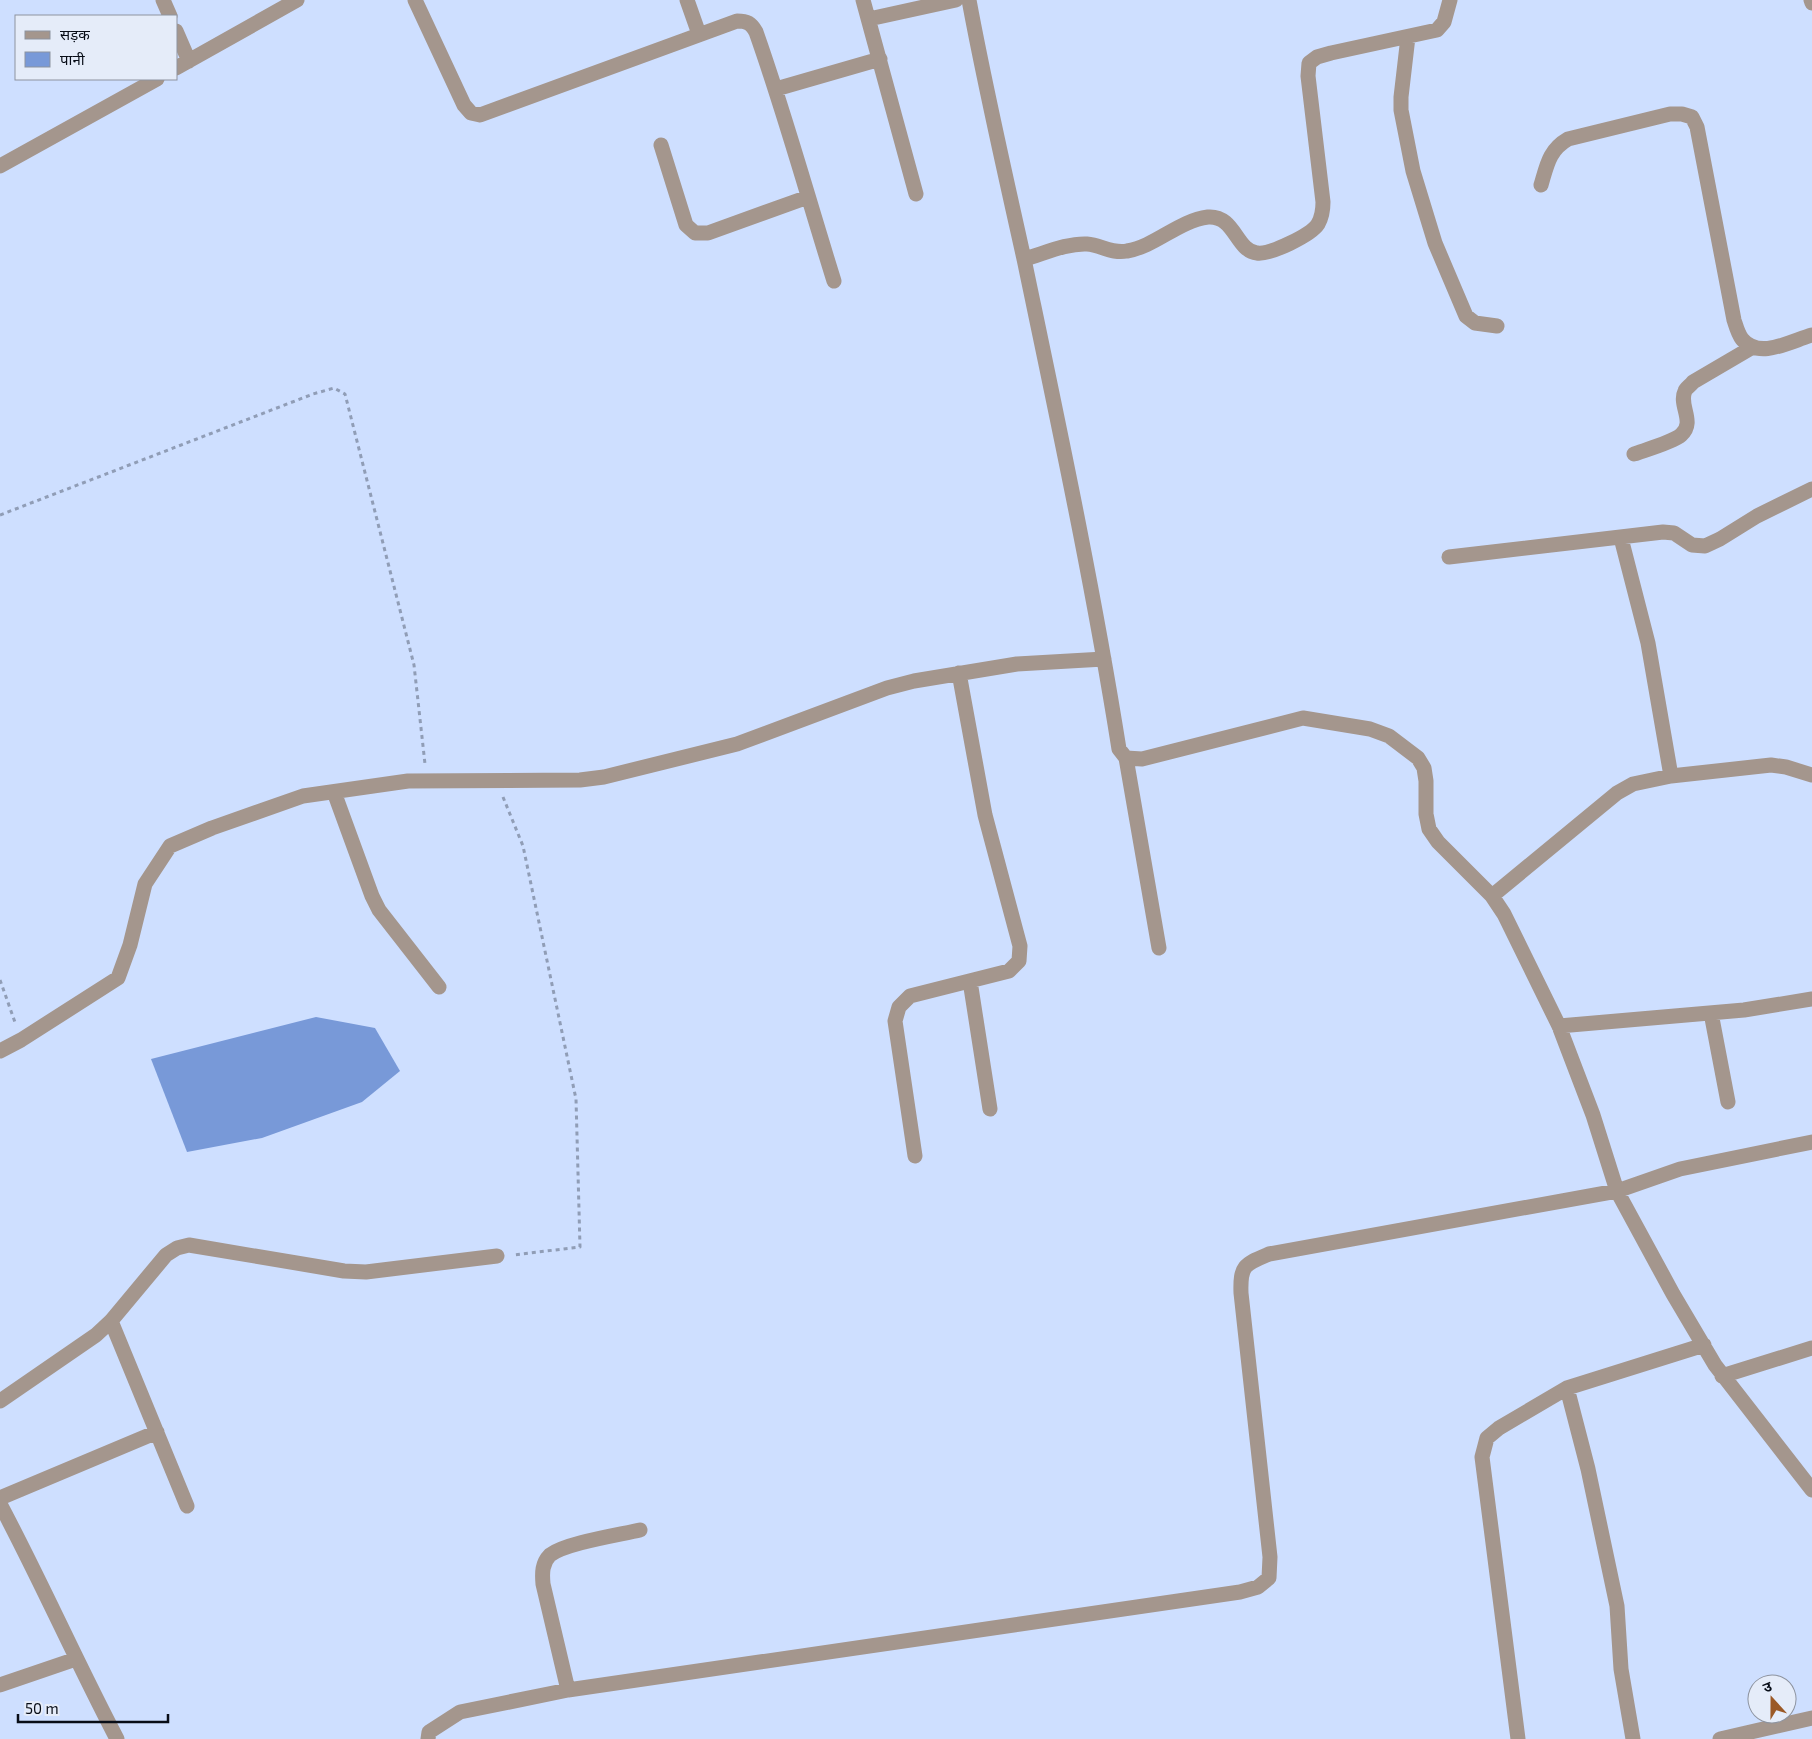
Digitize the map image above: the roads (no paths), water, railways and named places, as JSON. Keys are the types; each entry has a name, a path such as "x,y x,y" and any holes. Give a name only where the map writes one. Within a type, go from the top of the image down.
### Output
{"street":[{"path":"164,0 170,15"},
{"path":"178,42 182,65 297,0"},
{"path":"415,0 464,105 471,113 480,115 737,21 746,21 752,25 776,89 834,281"},
{"path":"687,0 699,34"},
{"path":"863,0 916,194"},
{"path":"869,19 956,0"},
{"path":"969,0 978,51 1024,259 1104,660 1119,749 1126,758 1159,948"},
{"path":"1024,259 1074,245 1088,244 1114,252 1126,252 1137,249 1176,228 1207,218 1220,218 1247,248 1257,253 1270,251 1306,234 1317,225 1322,213 1323,202 1308,76 1309,63 1317,57 1331,53 1437,30 1444,22 1450,0"},
{"path":"1408,37 1400,97 1413,171 1435,243 1466,316 1475,323 1496,326"},
{"path":"776,89 880,59"},
{"path":"0,166 156,80"},
{"path":"1541,185 1551,154 1558,145 1568,139 1670,114 1682,114 1692,117 1697,127 1709,183 1734,320 1741,338 1751,348 1766,350 1812,334"},
{"path":"661,145 686,225 695,233 708,233 808,196"},
{"path":"1634,454 1680,436 1686,429 1687,418 1683,400 1685,390 1693,382 1751,348"},
{"path":"1449,557 1663,532 1674,534 1692,545 1705,546 1757,516 1812,489"},
{"path":"1622,538 1648,643 1671,776"},
{"path":"0,1051 21,1040 118,978 130,945 146,884 170,846 212,828 303,796 408,781 580,780 604,777 736,744 887,688 914,681 1017,664 1104,660"},
{"path":"915,1156 895,1021 899,1007 910,996 1009,971 1019,961 1020,946 985,815 959,673"},
{"path":"1126,758 1142,760 1303,718 1370,729 1389,736 1418,758 1424,768 1426,814 1429,829 1438,842 1492,896 1504,914 1559,1026 1593,1115 1617,1191 1673,1294 1722,1376 1812,1490"},
{"path":"1492,896 1617,793 1633,784 1671,776 1771,765 1786,767 1812,776"},
{"path":"334,792 372,896 379,910 439,987"},
{"path":"970,981 990,1109"},
{"path":"1559,1026 1744,1010 1812,999"},
{"path":"1711,1013 1728,1102"},
{"path":"428,1739 429,1732 460,1712 568,1690 1230,1593 1258,1586 1269,1578 1270,1557 1240,1277 1249,1263 1269,1254 1617,1191 1680,1169 1812,1142"},
{"path":"0,1401 96,1335 111,1321 166,1256 177,1248 189,1245 344,1272 366,1272 498,1256"},
{"path":"111,1321 187,1506"},
{"path":"1518,1739 1482,1457 1487,1438 1499,1428 1567,1388 1704,1345"},
{"path":"1722,1376 1812,1348"},
{"path":"1567,1388 1588,1469 1617,1606 1620,1669 1633,1739"},
{"path":"0,1498 157,1432"},
{"path":"0,1504 31,1562 76,1659 117,1739"},
{"path":"568,1690 543,1584 542,1569 549,1556 563,1548 640,1530"},
{"path":"0,1686 76,1659"},
{"path":"1720,1739 1812,1718"}],"water":[{"path":"316,1017 375,1028 400,1071 362,1102 262,1138 187,1152 151,1059"}]}
